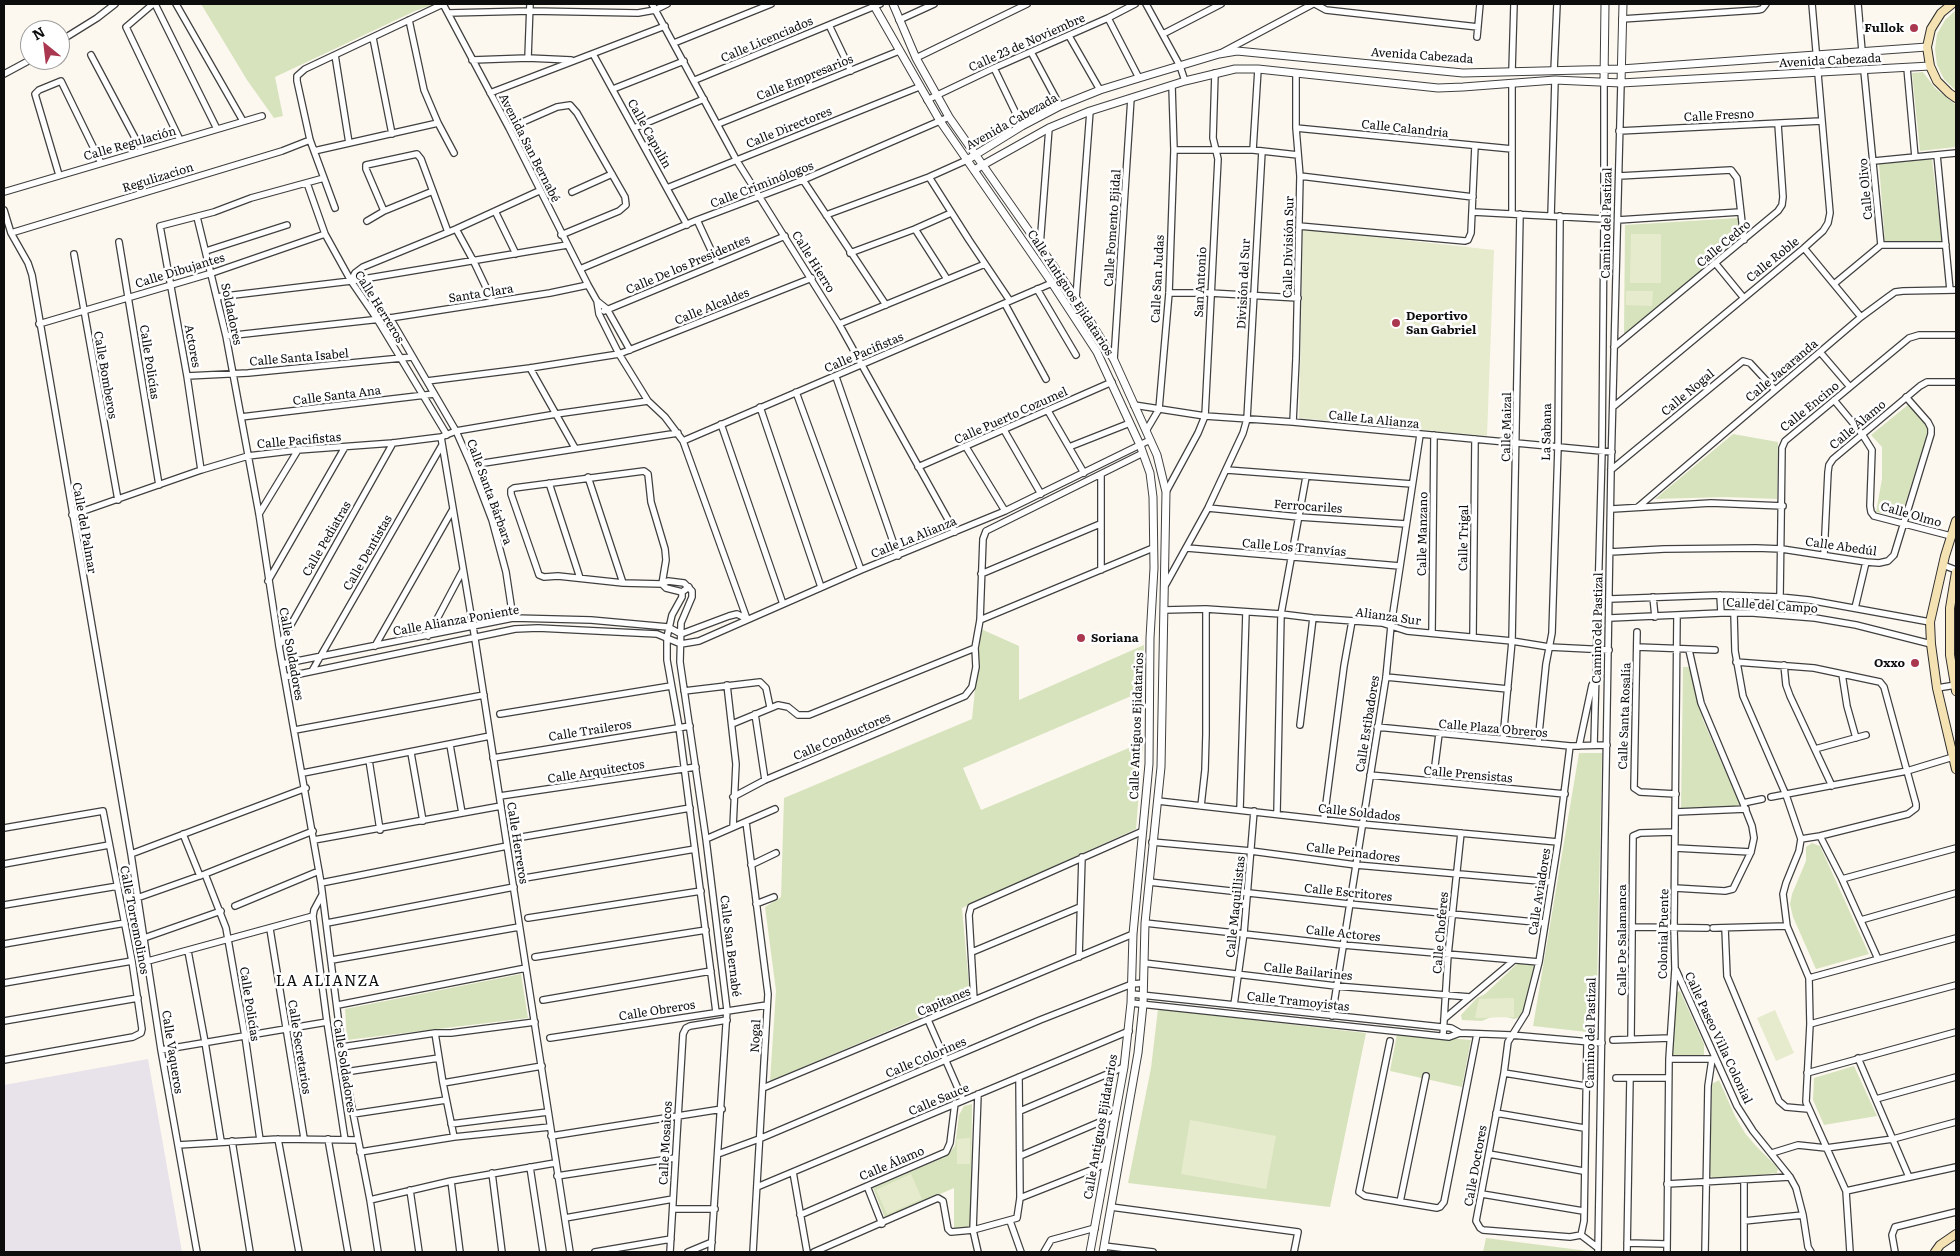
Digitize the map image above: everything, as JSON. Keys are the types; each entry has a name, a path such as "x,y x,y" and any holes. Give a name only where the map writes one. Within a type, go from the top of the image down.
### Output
{"main road":[{"path":"1952,4 1941,12 1931,28 1927,47 1930,66 1937,81 1956,98"},
{"path":"1956,521 1943,565 1930,622 1937,688 1956,769"},
{"path":"1956,571 1950,608 1950,655 1956,687"},
{"path":"1935,1252 1940,1245 1956,1234"}],"street":[{"path":"70,35 115,4"},
{"path":"180,140 126,27 154,4 217,130"},
{"path":"176,4 243,121"},
{"path":"335,208 310,140 297,76 305,69 443,4"},
{"name":"Avenida San Bernabé","path":"443,4 561,235 597,301 599,314 619,354 648,401 665,416 683,441 747,619"},
{"path":"528,58 530,4"},
{"path":"448,13 530,11 638,13 667,4"},
{"path":"674,43 771,4"},
{"name":"Calle Antiguos Ejidatarios","path":"876,4 899,51 940,122 1052,283 1097,352 1140,445 1150,473 1154,496 1149,764 1133,934 1129,1031 1090,1252"},
{"name":"Calle Licenciados","path":"695,80 876,4"},
{"name":"Calle Antiguos Ejidatarios","path":"893,4 916,58 949,117 984,164 1076,298 1114,360 1157,454 1166,492 1166,584 1161,767 1145,923 1144,996 1138,1053 1104,1249"},
{"path":"899,20 934,4"},
{"path":"916,58 1027,4"},
{"name":"Calle 23 de Noviembre","path":"927,100 1108,18 1124,6 1135,4"},
{"path":"1146,4 1180,66 1185,81"},
{"path":"1163,34 1221,4"},
{"path":"1219,54 1314,4 1326,10 1478,27"},
{"path":"1477,37 1480,4"},
{"path":"1512,71 1514,4"},
{"path":"1554,71 1556,4"},
{"name":"Camino del Pastizal","path":"1594,745 1602,451 1605,4"},
{"name":"Camino del Pastizal","path":"1598,1250 1612,509 1611,470 1623,4"},
{"path":"1622,19 1758,10 1765,7 1766,4"},
{"name":"Calle Roble","path":"1613,407 1804,248 1823,231 1828,223 1830,213 1812,4"},
{"path":"1858,4 1862,51"},
{"name":"Calle Hierro","path":"654,7 737,161 812,278 955,532"},
{"path":"1108,18 1139,78"},
{"path":"410,20 424,90 438,123 454,153"},
{"path":"829,24 851,70"},
{"path":"490,93 665,26"},
{"path":"1069,36 1100,90"},
{"path":"373,38 392,134"},
{"name":"Avenida Cabezada","path":"967,160 1022,126 1060,106 1100,90 1219,54 1237,51 1462,73 1604,70 1927,47"},
{"name":"Calle Empresarios","path":"718,124 899,51"},
{"path":"1031,52 1060,106"},
{"name":"Calle Capulín","path":"593,54 687,225"},
{"path":"91,55 142,152"},
{"path":"335,55 350,143"},
{"path":"472,60 528,58 576,60"},
{"path":"613,89 684,61"},
{"path":"4,74 20,65"},
{"path":"1671,66 1672,80"},
{"name":"Avenida Cabezada","path":"974,170 1049,128 1090,111 1185,81 1235,69 1258,69 1438,88 1555,80 1621,83 1930,66"},
{"path":"994,68 1022,126"},
{"path":"1907,68 1915,157"},
{"path":"1253,150 1258,69"},
{"name":"Calle Olivo","path":"1864,71 1874,161 1880,245"},
{"name":"San Antonio","path":"1205,416 1218,159 1213,138 1215,73"},
{"name":"Calle División Sur","path":"1293,422 1300,176 1296,128 1296,73"},
{"path":"1551,216 1555,80"},
{"path":"59,175 35,94 39,90 61,81 101,163"},
{"path":"1512,83 1512,214"},
{"name":"Calle San Judas","path":"1159,409 1169,293 1174,150 1172,86"},
{"name":"Calle Directores","path":"667,188 919,87"},
{"path":"634,128 704,98"},
{"name":"Calle Fomento Ejidal","path":"1114,360 1131,98"},
{"path":"508,128 557,107 570,105 577,112 625,197 626,205 619,211 561,235"},
{"path":"1076,298 1090,111"},
{"name":"Calle Regulación","path":"4,192 262,116"},
{"name":"Calle Criminólogos","path":"580,269 697,220 803,180 949,117"},
{"name":"Calle Fresno","path":"1619,131 1821,121"},
{"path":"314,152 438,123"},
{"name":"Calle Cedro","path":"1614,347 1778,211 1782,204 1778,124"},
{"path":"1040,246 1049,128"},
{"name":"Calle Calandria","path":"1296,128 1512,149"},
{"name":"Regulizacion","path":"11,233 310,140"},
{"path":"1299,226 1465,241 1470,237 1473,212 1475,146"},
{"path":"1174,150 1253,150 1298,155"},
{"name":"División del Sur","path":"1166,584 1187,548 1227,470 1247,419 1262,151"},
{"path":"1874,161 1956,153"},
{"path":"384,211 366,169 366,164 417,154 421,159 434,191 448,232"},
{"path":"1937,155 1946,245 1953,290"},
{"path":"826,215 930,177 967,160"},
{"path":"1619,176 1731,170 1737,178 1744,240"},
{"path":"572,192 612,174"},
{"path":"1300,176 1474,197"},
{"path":"930,177 1008,303 1046,379"},
{"path":"197,217 251,198 324,178"},
{"path":"803,180 886,305"},
{"name":"Calle Herreros","path":"307,184 325,234 351,281 377,319 423,396 444,436 442,445 476,639 570,1252"},
{"path":"367,221 384,211 434,191"},
{"path":"351,281 355,273 363,267 456,229 539,191"},
{"name":"Calle del Palmar","path":"4,210 11,233 28,263 131,854"},
{"path":"495,211 516,254"},
{"path":"1473,212 1604,219"},
{"path":"1618,220 1740,212"},
{"path":"850,253 952,213"},
{"name":"Calle Maizal","path":"1503,739 1512,640 1520,214"},
{"name":"La Sabana","path":"1538,743 1552,633 1558,447 1560,216"},
{"name":"Actores","path":"197,217 160,226 187,376 201,470"},
{"name":"Soldadores","path":"197,217 226,336 241,417"},
{"path":"697,220 717,263"},
{"path":"206,251 288,225"},
{"path":"456,229 474,262 492,302"},
{"path":"914,229 947,280"},
{"name":"Calle Dibujantes","path":"39,324 128,296 212,273 325,234"},
{"name":"Calle De los Presidentes","path":"599,314 607,309 785,236"},
{"name":"Calle Policías","path":"118,242 159,485"},
{"path":"217,297 351,281 567,245"},
{"path":"1834,284 1880,245 1946,245"},
{"path":"1804,248 1861,317"},
{"name":"Calle Bomberos","path":"74,254 118,500"},
{"path":"839,324 985,264"},
{"path":"1716,264 1743,297"},
{"name":"Calle Alcaldes","path":"619,354 812,278"},
{"name":"Calle Pacifistas","path":"683,441 1052,283"},
{"name":"Santa Clara","path":"226,336 390,318 588,285"},
{"path":"1037,289 1076,355"},
{"name":"Calle Jacaranda","path":"1638,507 1861,317 1895,292 1953,290"},
{"path":"1169,293 1210,293 1298,298"},
{"name":"Avenida San Bernabé","path":"597,301 607,309 630,350"},
{"name":"Calle Herreros","path":"390,318 456,431"},
{"name":"Calle Encino","path":"1780,597 1783,506 1782,448 1784,441 1909,338 1918,335 1956,336"},
{"path":"1820,352 1850,387"},
{"path":"427,381 619,354"},
{"name":"Calle Santa Isabel","path":"187,376 232,374 412,357"},
{"name":"Calle Nogal","path":"1611,470 1742,361 1750,363 1775,390"},
{"path":"530,368 575,448"},
{"path":"836,377 898,556"},
{"name":"Calle Puerto Cozumel","path":"918,467 1112,382"},
{"name":"Calle Álamo","path":"1824,555 1829,466 1833,459 1906,397 1927,382 1956,382"},
{"path":"796,392 861,570"},
{"name":"Calle Santa Ana","path":"241,417 434,394"},
{"name":"Calle Abedúl","path":"1610,552 1721,548 1782,550 1884,563 1892,558 1931,434 1928,422 1906,397"},
{"name":"Calle Olmo","path":"1834,400 1862,434 1872,450 1871,512 1880,519 1951,536"},
{"path":"456,431 648,401"},
{"name":"Calle La Alianza","path":"1134,405 1205,416 1293,422 1612,452"},
{"path":"760,407 821,587"},
{"path":"1146,431 1159,409"},
{"path":"1048,411 1084,473"},
{"path":"1166,492 1198,434 1205,416"},
{"name":"Calle Soldadores","path":"241,417 259,514 282,664 306,788 327,923 345,1072 370,1200 378,1252"},
{"path":"1069,447 1130,423"},
{"path":"721,424 783,604"},
{"path":"1004,430 1042,494"},
{"name":"Calle Pacifistas","path":"72,515 201,470 248,456 298,450 393,443 444,436 456,431"},
{"name":"Calle Santa Bárbara","path":"456,431 492,520 506,572 513,618"},
{"path":"471,465 678,433"},
{"name":"Calle Estibadores","path":"1332,1016 1361,824 1386,677 1391,626 1420,435"},
{"name":"Calle Manzano","path":"1432,633 1434,435"},
{"name":"Calle Trigal","path":"1473,637 1475,439"},
{"name":"Calle La Alianza","path":"681,644 699,641 821,587 1004,511 1150,440"},
{"name":"Calle Pediatras","path":"279,646 393,443"},
{"name":"Calle Dentistas","path":"312,671 442,445"},
{"path":"966,446 1004,511"},
{"path":"268,581 345,447"},
{"path":"259,514 298,450"},
{"path":"732,724 770,707 784,706 798,715 809,715 975,648 980,620 984,534 990,528 1143,453"},
{"path":"662,584 666,560 665,549 651,502 648,474 644,470 514,488 511,490 510,494 539,575 544,577 558,576 623,583 662,584 668,581 684,583 689,587 682,592 666,588 662,584"},
{"path":"1227,470 1412,484"},
{"path":"1101,475 1101,570"},
{"path":"1277,813 1281,614 1306,476"},
{"path":"588,477 623,583"},
{"path":"549,483 580,578"},
{"path":"1612,509 1711,503 1783,506"},
{"name":"Ferrocariles","path":"1208,508 1299,517 1406,524"},
{"path":"375,646 453,509"},
{"path":"981,574 1100,524"},
{"path":"980,620 1153,548"},
{"name":"Calle Los Tranvías","path":"1187,548 1400,566"},
{"path":"1855,608 1866,562"},
{"path":"1943,565 1956,571"},
{"path":"428,636 463,570"},
{"name":"Calle San Bernabé","path":"689,587 692,591 692,597 683,616 680,662 706,839 727,1010 722,1109 711,1252"},
{"name":"Calle San Bernabé","path":"682,592 668,627 667,660 685,769 716,1012"},
{"path":"1720,595 1721,613"},
{"name":"Calle del Campo","path":"1610,599 1720,595 1780,597 1930,622"},
{"path":"1752,596 1753,613"},
{"path":"1653,597 1655,617"},
{"path":"1201,806 1206,734 1206,609"},
{"name":"Alianza Sur","path":"1164,610 1206,609 1281,614 1382,624 1407,631 1512,640 1549,648 1596,648 1609,650"},
{"path":"1240,809 1246,612"},
{"path":"1734,613 1736,662 1743,696 1786,795 1801,839 1799,851 1783,894 1787,926 1809,978 1810,1024 1806,1095 1808,1109 1846,1191 1850,1252"},
{"name":"Calle del Campo","path":"1610,618 1753,613 1815,618 1856,625 1931,644"},
{"path":"681,634 728,616 737,614 747,619"},
{"name":"Colonial Puente","path":"1666,1252 1668,1078 1675,968 1677,616"},
{"name":"Calle Alianza Poniente","path":"282,664 513,618 590,620 668,627 681,634"},
{"path":"1300,725 1313,618"},
{"path":"1324,819 1344,666 1352,621"},
{"name":"Calle Alianza Poniente","path":"285,677 476,639 510,630 538,628 657,634 667,637"},
{"name":"Calle Santa Rosalía","path":"1637,632 1634,788 1640,792 1676,794"},
{"path":"667,637 681,644"},
{"name":"Calle Conductores","path":"733,797 765,780 961,698 972,687 976,667 975,648"},
{"path":"1637,648 1715,650"},
{"path":"1675,888 1730,891 1736,885 1751,852 1754,838 1746,809 1706,719 1689,650"},
{"path":"1736,662 1784,665 1842,674 1880,682 1884,687 1916,804 1913,812 1820,836 1801,839"},
{"path":"1784,665 1786,685 1790,696 1832,786"},
{"path":"1842,674 1847,706 1856,738"},
{"path":"1386,677 1508,690"},
{"path":"1579,746 1592,685 1597,678"},
{"path":"684,691 760,682 766,688 770,707"},
{"path":"727,685 736,764 733,827"},
{"path":"500,714 671,686"},
{"path":"1937,688 1956,687"},
{"path":"295,730 484,695"},
{"path":"755,714 765,780"},
{"name":"Calle Traileros","path":"493,758 690,726"},
{"name":"Calle Plaza Obreros","path":"1377,728 1570,746 1607,746"},
{"path":"1433,781 1439,734"},
{"path":"1814,749 1866,735"},
{"path":"303,773 490,736"},
{"path":"450,745 462,813"},
{"name":"Calle Aviadores","path":"1511,1035 1526,1013 1539,962 1565,794 1570,746"},
{"path":"410,753 423,821"},
{"path":"1771,797 1907,770 1953,757"},
{"path":"369,760 380,830"},
{"name":"Calle Arquitectos","path":"500,796 696,767"},
{"name":"Calle Prensistas","path":"1370,775 1565,794"},
{"path":"131,854 306,788"},
{"path":"1743,802 1762,799"},
{"name":"Calle Soldados","path":"1158,801 1361,824 1558,842"},
{"path":"314,840 380,830 501,806"},
{"path":"522,837 690,808"},
{"path":"706,839 775,809"},
{"path":"1676,812 1746,809"},
{"name":"Calle Torremolinos","path":"4,828 103,811 132,961 141,1033 133,1037 4,1060"},
{"name":"Calle Maquillistas","path":"1234,1005 1244,933 1254,811"},
{"name":"Nogal","path":"746,822 767,983 753,1252"},
{"path":"137,898 202,875 313,831"},
{"path":"974,1000 969,911 976,904 1143,831"},
{"name":"Calle De Salamanca","path":"1631,1039 1633,836 1636,834 1675,832"},
{"name":"Calle Choferes","path":"1443,1036 1448,956 1461,833"},
{"path":"183,834 202,875"},
{"path":"1820,836 1842,879 1878,959"},
{"name":"Calle Peinadores","path":"1152,842 1252,851 1356,865 1551,882"},
{"path":"4,864 110,845"},
{"path":"321,883 507,846"},
{"path":"1675,848 1751,852"},
{"path":"1842,879 1956,848"},
{"path":"525,878 695,849"},
{"path":"751,865 776,853"},
{"name":"Calle Vaqueros","path":"131,854 161,1050 197,1252"},
{"path":"1079,958 1082,857"},
{"path":"235,906 319,871"},
{"name":"Calle Policías","path":"202,875 220,911 228,939 245,1036 260,1140"},
{"name":"Calle Escritores","path":"1149,882 1545,923"},
{"path":"4,906 118,886"},
{"path":"327,923 514,887"},
{"path":"528,918 701,891"},
{"path":"1861,920 1956,892"},
{"name":"Calle Soldadores","path":"322,895 313,916 345,1140"},
{"path":"756,904 774,897"},
{"path":"972,952 1080,907"},
{"path":"144,938 220,911"},
{"path":"148,961 313,916"},
{"path":"4,944 125,923"},
{"name":"Calle Actores","path":"1145,923 1448,956 1539,962"},
{"path":"1633,927 1725,928 1787,926"},
{"path":"332,960 519,927"},
{"path":"1725,928 1727,976 1779,1101 1786,1107 1808,1109"},
{"name":"Calle Secretarios","path":"270,929 304,1138"},
{"path":"535,957 706,930"},
{"name":"Capitanes","path":"763,1088 1133,934"},
{"path":"1809,978 1956,938"},
{"path":"188,951 221,1141"},
{"path":"4,983 132,961"},
{"path":"1444,1020 1513,961"},
{"name":"Calle Bailarines","path":"1144,963 1336,986 1470,997"},
{"path":"338,1005 526,968"},
{"name":"Calle Paseo Villa Colonial","path":"1675,968 1714,1059 1745,1120 1790,1177 1800,1198 1804,1214 1808,1250"},
{"path":"543,1000 711,971"},
{"name":"Calle Colorines","path":"718,1154 759,1139 1040,1020 1132,984 1144,983"},
{"path":"1810,1024 1956,985"},
{"name":"Calle Tramoyistas","path":"1132,994 1451,1028 1460,1033"},
{"path":"4,1021 138,998"},
{"name":"Calle Tramoyistas","path":"1131,1002 1143,1005 1449,1037 1460,1033 1511,1035 1602,1043"},
{"name":"Calle Obreros","path":"550,1038 727,1010 767,1006"},
{"name":"Calle Mosaicos","path":"670,1252 683,1034 686,1028 690,1026 727,1020"},
{"path":"928,1020 963,1100"},
{"path":"161,1050 327,1022"},
{"path":"342,1047 435,1033 451,1033 535,1022"},
{"name":"Calle Sauce","path":"757,1188 1129,1031"},
{"path":"1807,1073 1956,1032"},
{"path":"435,1033 454,1137"},
{"path":"1390,1041 1359,1188 1361,1195 1440,1207 1444,1202 1477,1034"},
{"name":"Calle Doctores","path":"1511,1035 1508,1042 1504,1073 1476,1221 1483,1230 1570,1237 1582,1234"},
{"path":"1613,1040 1670,1038"},
{"path":"1587,1042 1582,1234 1598,1250"},
{"path":"345,1072 439,1058"},
{"path":"1858,1058 1909,1177"},
{"path":"1669,1059 1714,1059 1708,1086 1705,1252"},
{"path":"443,1083 542,1066"},
{"path":"1020,1111 1124,1067"},
{"path":"1504,1073 1585,1086"},
{"path":"1400,1202 1426,1076"},
{"path":"1876,1099 1956,1077"},
{"path":"814,1252 938,1198 944,1204 948,1229 954,1233 1010,1221 1018,1216 1020,1198 1019,1078"},
{"path":"1616,1078 1668,1078"},
{"path":"1627,1252 1630,1078"},
{"path":"978,1094 973,1230 978,1252"},
{"path":"353,1114 446,1100"},
{"name":"Calle Álamo","path":"800,1215 946,1152 950,1143 956,1103"},
{"path":"551,1136 722,1109"},
{"path":"451,1124 548,1112"},
{"path":"1496,1113 1584,1128"},
{"path":"1020,1156 1114,1116"},
{"path":"1772,1153 1798,1145 1826,1148 1894,1140 1956,1122"},
{"path":"360,1152 454,1137 550,1127"},
{"path":"178,1145 221,1141 304,1138 358,1140"},
{"path":"278,1139 299,1252"},
{"path":"328,1139 348,1252"},
{"path":"232,1141 250,1252"},
{"path":"1489,1154 1583,1171"},
{"path":"557,1176 675,1158"},
{"path":"370,1200 451,1181 555,1163"},
{"path":"1020,1198 1106,1164"},
{"path":"530,1167 543,1252"},
{"path":"1846,1191 1956,1167"},
{"path":"793,1172 807,1252"},
{"path":"492,1173 502,1252"},
{"path":"1667,1184 1790,1177"},
{"path":"1744,1180 1744,1252"},
{"path":"451,1181 460,1252"},
{"path":"867,1186 882,1224"},
{"path":"410,1190 419,1252"},
{"path":"1482,1194 1583,1212"},
{"path":"565,1218 673,1199"},
{"path":"1111,1207 1298,1232 1294,1252"},
{"path":"673,1209 714,1209"},
{"path":"1894,1252 1892,1236 1895,1227 1956,1212"},
{"path":"1744,1221 1804,1214"},
{"path":"1010,1221 1021,1252"},
{"path":"1044,1252 1051,1240 1094,1228"},
{"path":"595,1252 671,1239"},
{"path":"688,1252 712,1242"},
{"path":"1627,1243 1666,1244"},
{"path":"1104,1249 1153,1252"}],"shaded area":[{"path":"148,1059 182,1252 4,1252 4,1085"}],"green space":[{"path":"201,4 435,4 415,11 275,77 283,116 274,118 247,80"},
{"path":"1956,10 1956,91 1944,79 1937,65 1935,49 1937,34 1945,20"},
{"path":"1923,72 1935,88 1956,105 1956,147 1920,151 1912,73"},
{"path":"1932,159 1942,242 1885,243 1879,164"},
{"path":"1738,218 1740,239 1624,334 1625,225"},
{"name":"Deportivo San Gabriel","path":"1303,229 1494,250 1487,436 1299,418"},
{"path":"1631,234 1661,234 1661,283 1630,283"},
{"path":"1626,291 1653,291 1652,306 1626,305"},
{"path":"1909,404 1929,428 1901,517 1876,512 1882,479 1882,447 1871,435"},
{"path":"1733,434 1778,442 1777,499 1725,497 1655,499"},
{"path":"981,629 1019,646 1019,700 1144,645 1143,691 963,768 981,810 1143,742 1136,829 962,908 970,996 770,1081 776,991 765,907 781,897 784,798 972,719"},
{"path":"1683,667 1690,667 1695,694 1703,720 1742,809 1681,808"},
{"path":"1579,753 1602,753 1596,1033 1533,1026"},
{"path":"1812,843 1820,846 1869,954 1816,969 1793,917 1790,904 1792,894 1806,861 1806,847"},
{"path":"1518,963 1536,964 1529,995 1521,1017 1514,1019 1502,1016 1491,1017 1482,1021 1462,1020 1461,1015 1477,998 1485,994"},
{"path":"521,974 528,1018 347,1040 345,1009"},
{"path":"1680,991 1704,1044 1704,1055 1672,1055 1674,993"},
{"path":"1514,998 1514,1017 1475,1018 1479,999"},
{"path":"1158,1009 1366,1033 1330,1207 1128,1183 1151,1068"},
{"path":"1775,1010 1794,1053 1776,1061 1757,1018"},
{"path":"1397,1034 1471,1040 1462,1087 1390,1071"},
{"path":"1854,1066 1877,1116 1824,1125 1813,1100 1814,1078"},
{"path":"1719,1080 1745,1133 1778,1169 1777,1173 1714,1180 1710,1175 1712,1084"},
{"path":"972,1104 971,1226 954,1231 954,1188 885,1218 873,1188 945,1157 955,1146 959,1115 964,1106"},
{"path":"1190,1120 1276,1136 1266,1189 1181,1174"},
{"path":"970,1138 970,1164 957,1164 957,1139"},
{"path":"911,1174 922,1199 887,1214 876,1190"},
{"path":"1486,1238 1588,1251 1588,1252 1483,1252"}],"place":[{"name":"Fullok","path":"1914,28"},
{"name":"Deportivo San Gabriel","path":"1396,323"},
{"name":"Soriana","path":"1081,638"},
{"name":"Oxxo","path":"1915,663"}],"district":[{"name":"LA ALIANZA","path":"328,982"}]}
